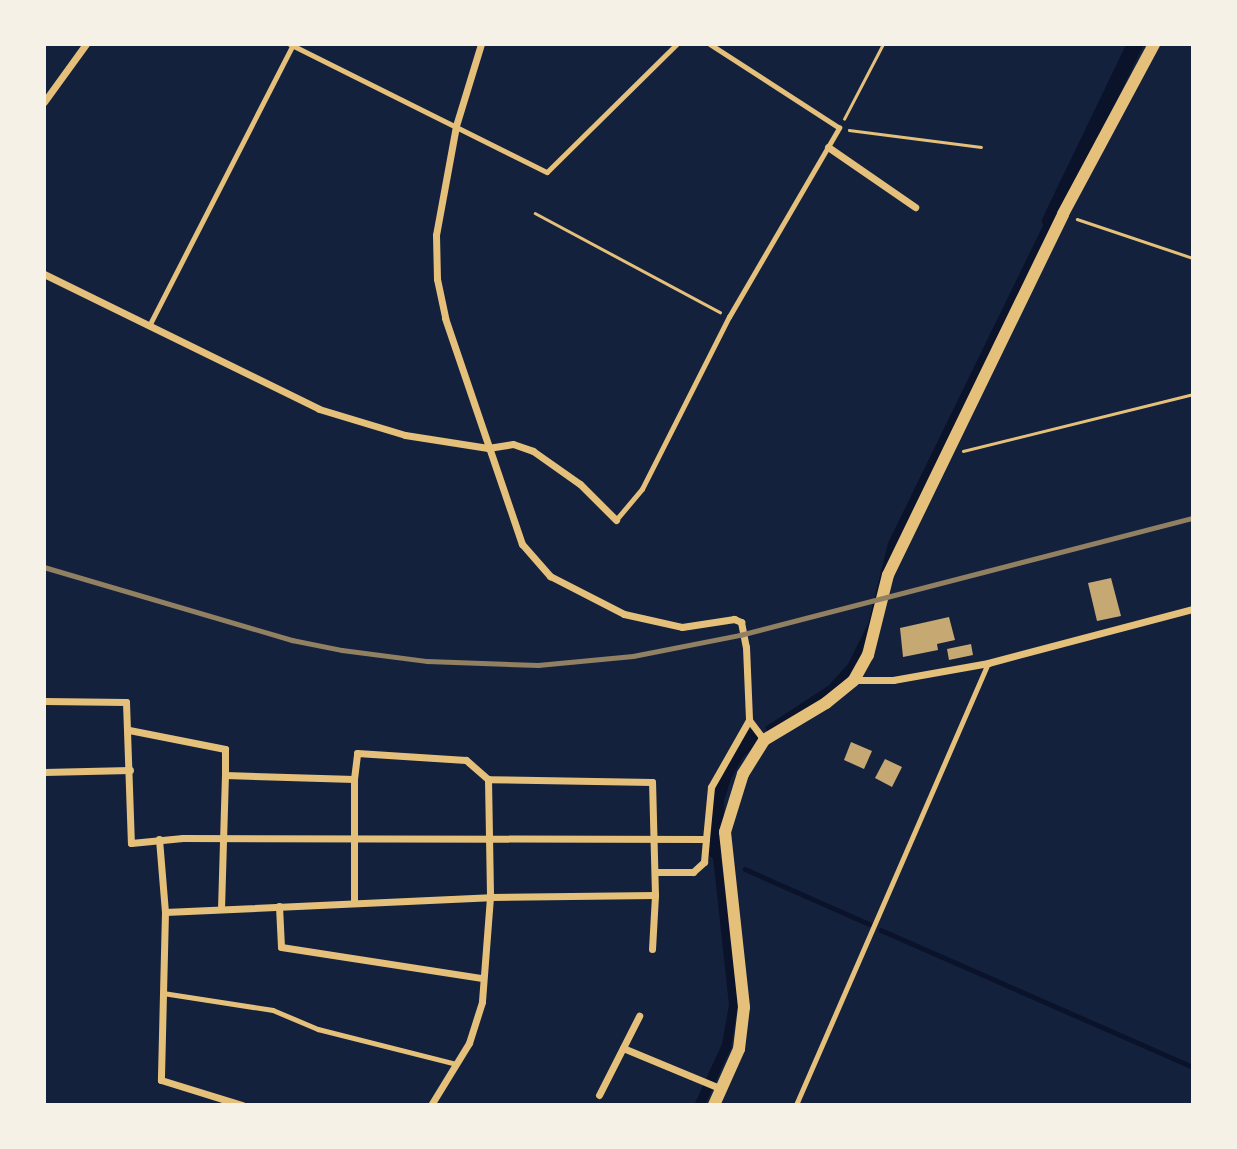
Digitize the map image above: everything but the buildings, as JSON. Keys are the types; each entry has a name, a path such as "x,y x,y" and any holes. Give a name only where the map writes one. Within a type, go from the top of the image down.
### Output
{"street":[{"path":"44,102 86,44"},
{"path":"481,44 456,126 436,235 437,279 444,318 522,544 550,576 648,623 682,627 734,619 741,622 746,647 749,720 711,786 704,862 693,872 655,872"},
{"path":"714,1105 718,1087 739,1049 744,1007 724,832 743,774 764,740 826,704 854,680 877,634 888,575 949,455 1063,214 1154,44"},
{"path":"828,147 915,207"},
{"path":"44,274 319,409 405,435 488,448 513,444 533,451 580,484 616,520"},
{"path":"854,680 893,680 988,663 1193,609"},
{"path":"44,701 127,702 131,843 159,839 222,838 351,841 706,839"},
{"path":"749,720 764,740"},
{"path":"129,730 225,749 221,909"},
{"path":"354,902 351,841 357,753 466,760 488,779 652,782 656,841 652,949"},
{"path":"44,772 130,770"},
{"path":"225,775 354,779"},
{"path":"431,1105 477,1022 490,897 488,779"},
{"path":"159,839 165,912 162,1080 242,1105"},
{"path":"165,912 490,897 655,895"},
{"path":"279,906 281,947 481,978"},
{"path":"599,1094 639,1016"},
{"path":"623,1048 718,1087"}],"lane":[{"path":"149,326 291,46 547,172 677,44"},
{"path":"616,520 642,489 729,317 839,128 709,44"},
{"path":"796,1105 988,663"},
{"path":"163,993 273,1010 318,1029 456,1064"}],"path":[{"path":"883,44 839,128 981,147"},
{"path":"535,213 729,317"},
{"path":"1063,214 1193,258"},
{"path":"949,455 1193,394"}],"water":[{"path":"1055,201 1062,205 919,503 874,629 854,670 832,694 768,733 765,727 828,686 848,664 868,624 888,543"},
{"path":"710,830 718,830 738,1004 731,1048 705,1105 694,1105 722,1044 729,1005"}],"waterway":[{"path":"1050,221 1135,44"},
{"path":"716,851 716,800 723,777 737,752 753,737"},
{"path":"745,869 869,924"},
{"path":"881,930 1193,1067"}],"railway":[{"path":"44,567 292,640 342,650 427,661 538,665 633,656 740,635 1193,518"}]}
